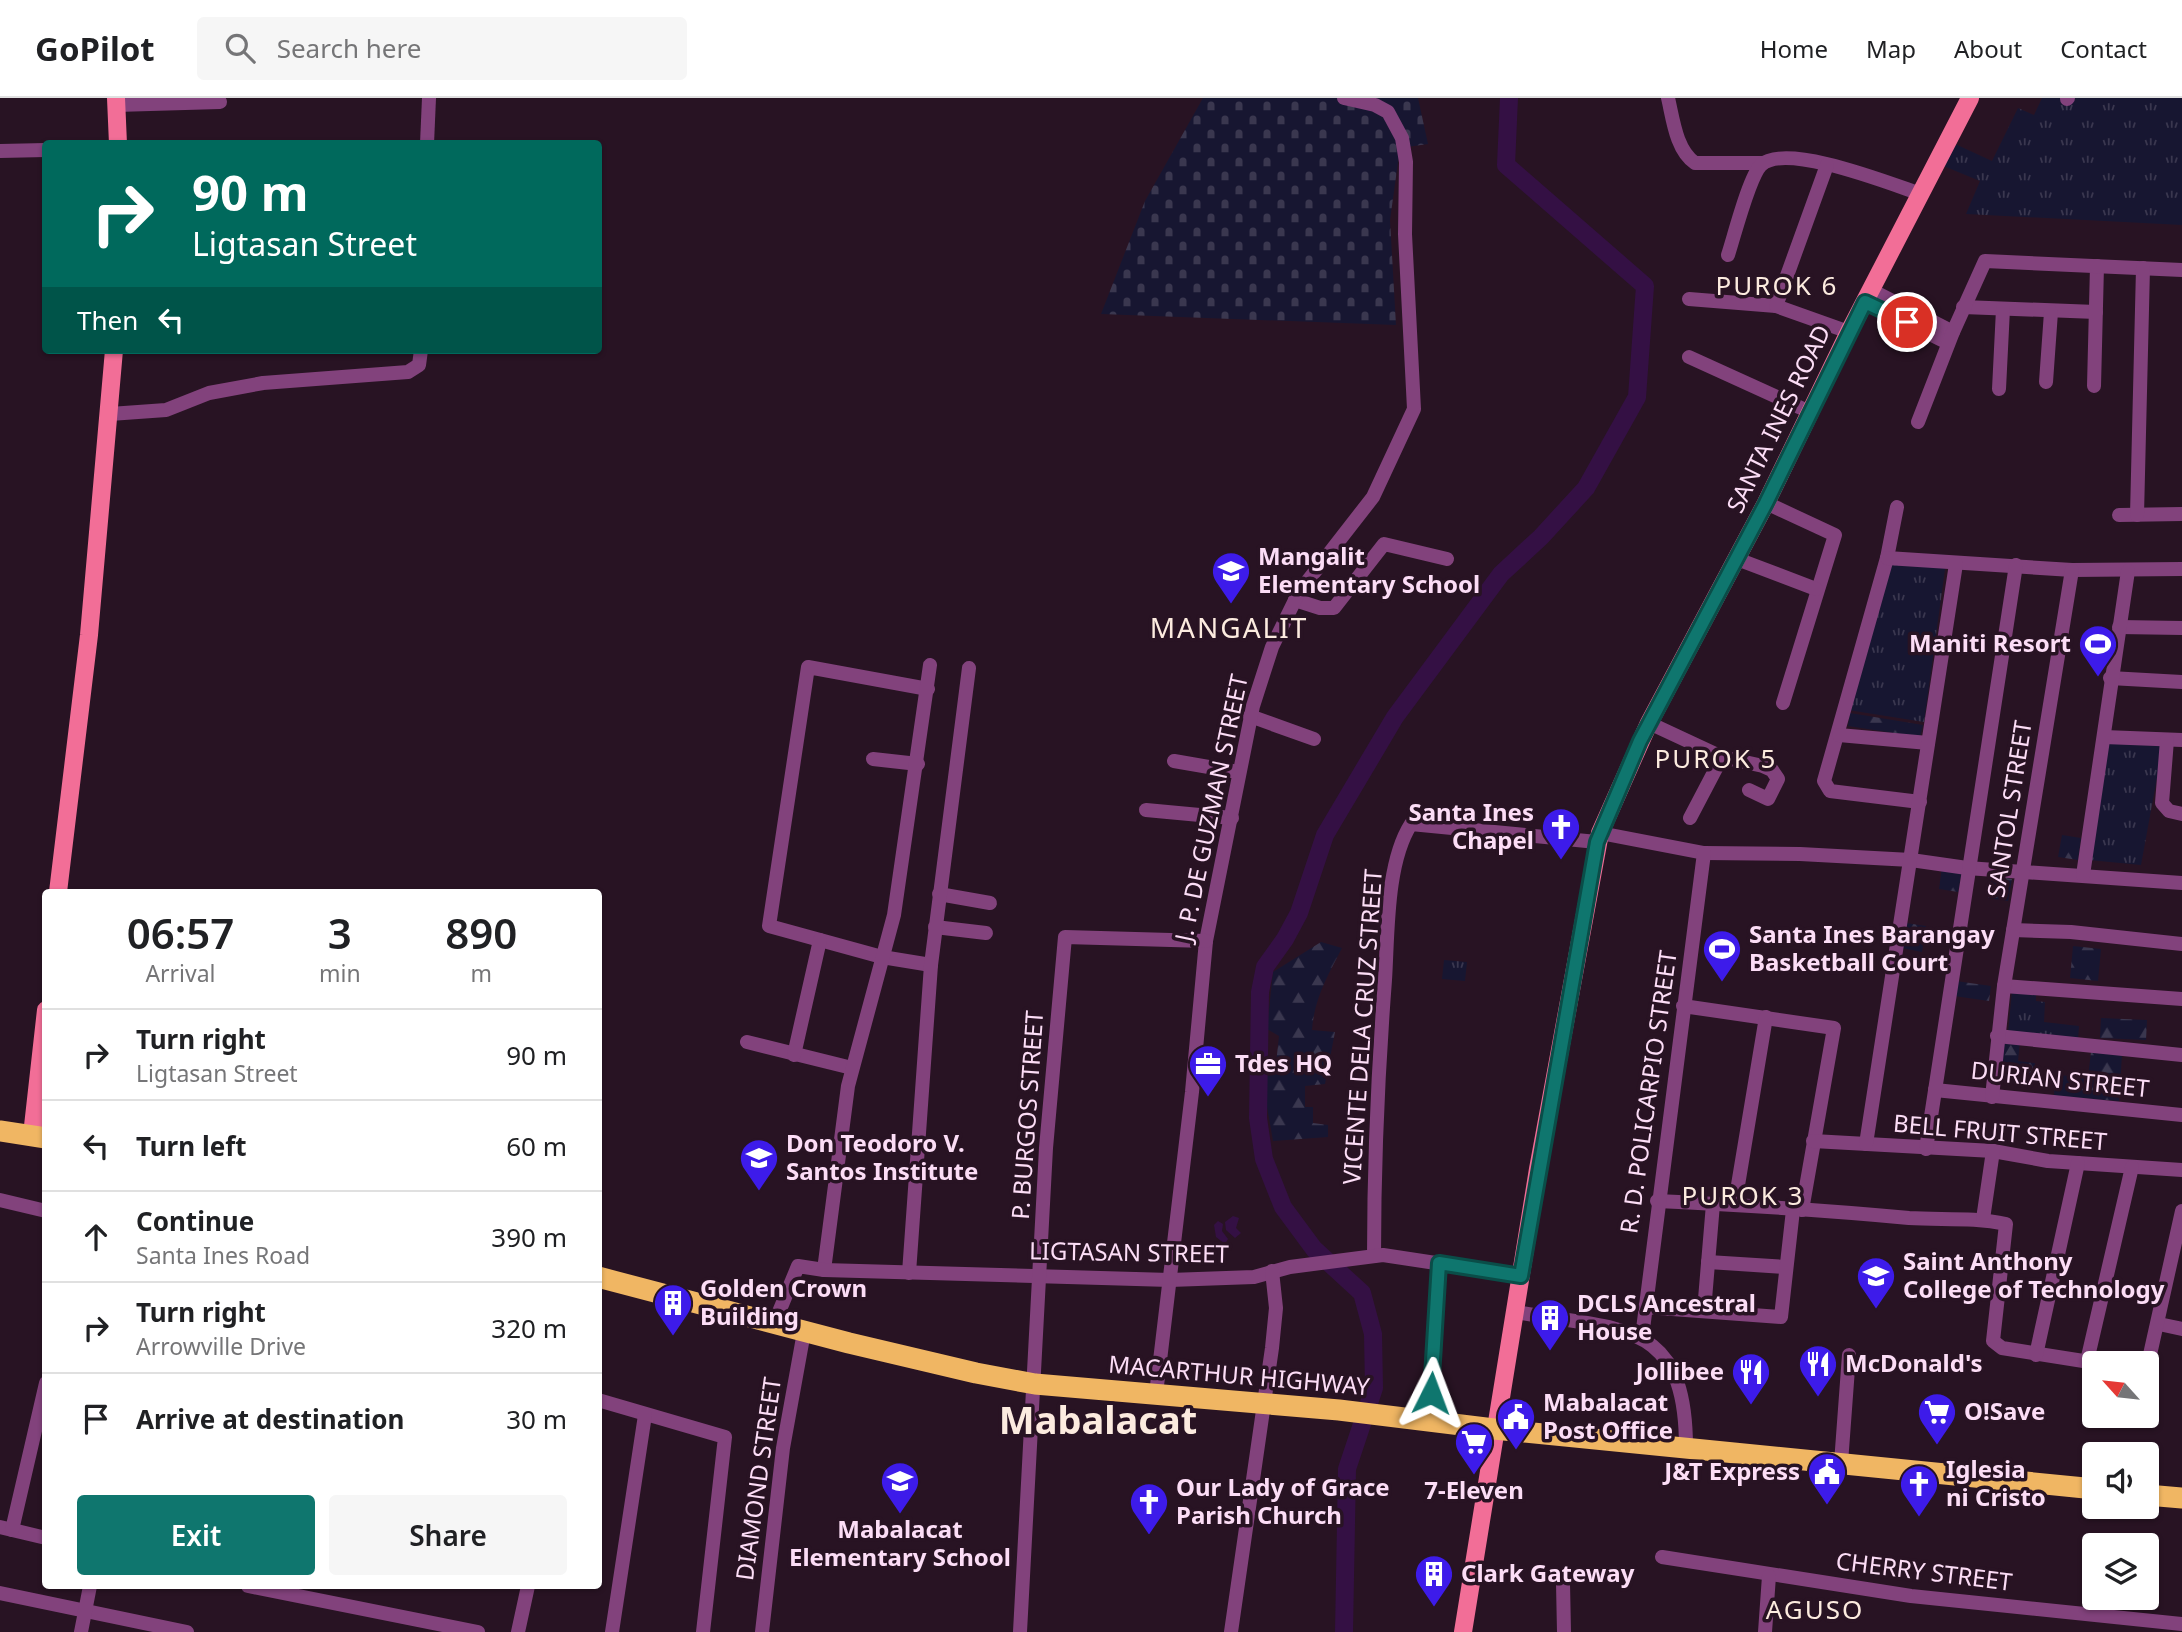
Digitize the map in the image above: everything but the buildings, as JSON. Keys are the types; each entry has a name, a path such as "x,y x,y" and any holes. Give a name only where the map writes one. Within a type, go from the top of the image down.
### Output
{"highway":[{"path":"0,1130 39,1137"},
{"name":"MACARTHUR HIGHWAY","path":"602,1278 804,1332 976,1373 1035,1384 1339,1410 1494,1429 2082,1488"},
{"path":"2159,1496 2182,1498"}],"main road":[{"name":"SANTA INES ROAD","path":"1463,1632 1494,1429 1599,838 1649,723 1766,503 1849,332 1970,98"},
{"path":"116,101 118,140"},
{"path":"58,889 89,635 114,354"},
{"path":"39,1137 42,1083"}],"street":[{"path":"427,140 429,98"},
{"name":"J. P. DE GUZMAN STREET","path":"1156,1394 1206,941 1250,716 1272,647 1296,600 1373,497 1414,410 1405,234 1406,162 1402,138 1388,112 1375,105 1344,98"},
{"path":"1668,98 1679,140 1688,158 1695,163 1763,163 1794,159 1827,165 1921,194"},
{"path":"116,101 220,102"},
{"path":"0,151 42,150"},
{"path":"1728,255 1755,176 1763,163"},
{"path":"1776,306 1827,165"},
{"path":"1918,422 1977,273 1988,259 2182,270"},
{"path":"2094,386 2097,266"},
{"path":"2137,515 2143,268"},
{"path":"1868,296 1950,337"},
{"path":"1689,299 1776,306 1849,332"},
{"path":"1964,307 2095,313"},
{"path":"2000,389 2003,309"},
{"path":"2046,382 2052,312"},
{"path":"110,414 166,410 209,393 263,383 408,372 419,365 420,354"},
{"path":"1689,357 1810,412"},
{"path":"1766,503 1835,535 1816,589 1783,703"},
{"path":"1897,508 1887,558 1824,781 1827,788 1920,802"},
{"path":"2119,515 2182,514"},
{"path":"1296,600 1325,609 1334,608 1384,544 1447,559"},
{"path":"1887,558 2072,570 2182,569"},
{"path":"1737,559 1816,589"},
{"path":"1866,1144 1956,564"},
{"path":"1926,1149 2016,565"},
{"name":"SANTOL STREET","path":"1992,1097 2004,986 2072,570"},
{"path":"2083,875 2128,570"},
{"path":"2119,627 2182,628"},
{"path":"824,1270 852,1068 894,915 918,764 930,665"},
{"path":"928,690 808,667 768,926 882,957 931,965"},
{"path":"909,1273 931,965 969,668"},
{"path":"2110,678 2182,682"},
{"path":"1250,716 1314,740"},
{"path":"1649,723 1722,757 1772,770 1777,779 1768,799 1749,790"},
{"path":"1839,735 1928,743"},
{"path":"2104,737 2182,740"},
{"path":"2167,740 2162,803 2169,811 2182,814"},
{"path":"1690,818 1722,757"},
{"path":"873,759 918,764"},
{"path":"1174,761 1238,772"},
{"path":"1146,810 1232,818"},
{"name":"VICENTE DELA CRUZ STREET","path":"1374,1256 1374,1131 1386,956 1394,872 1405,834 1411,824 1599,838"},
{"path":"1599,838 1704,853 1800,853 2182,883"},
{"name":"R. D. POLICARPIO STREET","path":"1642,1337 1657,1201 1704,853"},
{"path":"939,894 990,903"},
{"path":"935,927 986,933"},
{"path":"2013,930 2071,932 2182,944"},
{"name":"P. BURGOS STREET","path":"1020,1632 1046,1147 1065,937 1206,941"},
{"path":"794,1055 820,940"},
{"path":"2004,986 2182,999"},
{"path":"1645,1307 1782,1317 1786,1267 1813,1141 1833,1028 1683,1006"},
{"path":"1735,1203 1766,1017"},
{"path":"1997,1036 2182,1055"},
{"path":"747,1042 852,1068"},
{"name":"DURIAN STREET","path":"1934,1090 2182,1115"},
{"name":"BELL FRUIT STREET","path":"1813,1141 1993,1152 2078,1163 2182,1170"},
{"path":"1983,1219 1993,1152"},
{"path":"2036,1355 2078,1163"},
{"path":"2094,1351 2132,1167"},
{"path":"1657,1201 1735,1203 1913,1218 1983,1219 2006,1224 1993,1341 2002,1348 2082,1361"},
{"path":"1704,1311 1713,1204"},
{"path":"1,1205 42,1210"},
{"path":"2152,1351 2182,1211"},
{"name":"LIGTASAN STREET","path":"774,1324 797,1266 824,1270 1041,1274 1170,1280 1254,1277 1290,1267 1374,1256 1521,1276"},
{"path":"1709,1262 1786,1267"},
{"path":"1430,1420 1439,1263"},
{"path":"1231,1632 1276,1308 1272,1271"},
{"path":"1516,1312 1642,1337 1670,1361 1685,1409 1686,1448"},
{"path":"2159,1324 2182,1329"},
{"name":"DIAMOND STREET","path":"762,1632 783,1448 804,1332"},
{"path":"1840,1463 1849,1355"},
{"path":"42,1397 6,1529 42,1537"},
{"path":"602,1401 725,1437 703,1632"},
{"path":"612,1632 645,1415"},
{"name":"CHERRY STREET","path":"1662,1557 1769,1576 2143,1626 2182,1624"},
{"path":"1765,1632 1769,1576"},
{"path":"1563,1583 1564,1632"},
{"path":"80,1632 89,1589"},
{"path":"267,1589 478,1632"},
{"path":"518,1632 527,1589"},
{"path":"0,1593 187,1632"}],"green space":[{"path":"1203,98 1418,98 1428,144 1400,148 1390,220 1396,325 1101,314 1145,201"},
{"path":"2042,98 2182,98 2182,225 1966,214 1980,181 1941,165 1953,143 1992,161 2018,108 2034,115"},
{"path":"1890,552 1947,555 1924,722 1848,710"},
{"path":"1850,713 1923,725 1920,737 1848,726"},
{"path":"2108,733 2165,734 2141,865 2089,860"},
{"path":"2062,835 2081,838 2078,860 2058,857"},
{"path":"1942,867 1962,871 1958,892 1939,889"},
{"path":"1992,876 2012,879 2008,901 1988,898"},
{"path":"1906,923 1926,926 1922,952 1902,948"},
{"path":"1321,942 1342,948 1319,998 1312,1030 1335,1032 1325,1084 1305,1086 1305,1107 1313,1107 1313,1123 1328,1125 1328,1137 1273,1141 1262,1078 1275,1073 1279,1036 1267,1029 1273,972"},
{"path":"2073,946 2101,949 2098,981 2070,978"},
{"path":"1444,960 1467,962 1465,981 1442,979"},
{"path":"1956,981 1991,986 1989,1001 1954,996"},
{"path":"2012,991 2036,993 2036,1001 2045,1002 2044,1022 2079,1026 2078,1040 2008,1033"},
{"path":"2101,1018 2147,1020 2146,1040 2100,1038"},
{"path":"2002,1039 2020,1041 2018,1061 2035,1063 2032,1085 1997,1081"},
{"path":"2091,1052 2122,1055 2119,1101 2054,1096 2055,1075 2088,1077"}],"shaded area":[{"path":"1233,1216 1239,1218 1236,1228 1241,1233 1235,1238 1226,1230 1225,1222"},
{"path":"1218,1221 1223,1224 1222,1231 1228,1239 1225,1244 1216,1237 1214,1225"}],"waterway":[{"path":"1344,1632 1347,1469 1374,1388 1373,1334 1362,1293 1314,1249 1283,1207 1264,1159 1258,1118 1260,992 1265,967 1299,913 1325,835 1395,717 1501,574 1541,537 1586,488 1637,397 1645,286 1506,165 1509,98"}],"place":[{"name":"Mangalit Elementary School","path":"1231,605"},
{"name":"Maniti Resort","path":"2098,678"},
{"name":"Santa Ines Chapel","path":"1561,861"},
{"name":"Santa Ines Barangay Basketball Court","path":"1722,983"},
{"name":"Tdes HQ","path":"1208,1098"},
{"name":"Don Teodoro V. Santos Institute","path":"759,1192"},
{"name":"Saint Anthony College of Technology","path":"1876,1310"},
{"name":"Golden Crown Building","path":"673,1337"},
{"name":"DCLS Ancestral House","path":"1550,1352"},
{"name":"McDonald's","path":"1818,1398"},
{"name":"Jollibee","path":"1751,1406"},
{"name":"O!Save","path":"1937,1446"},
{"name":"Mabalacat Post Office","path":"1516,1451"},
{"name":"7-Eleven","path":"1474,1476"},
{"name":"J&T Express","path":"1827,1506"},
{"name":"Mabalacat Elementary School","path":"900,1515"},
{"name":"Iglesia ni Cristo","path":"1919,1518"},
{"name":"Our Lady of Grace Parish Church","path":"1149,1536"},
{"name":"Clark Gateway","path":"1434,1608"}],"district":[{"name":"PUROK 6","path":"1777,286"},
{"name":"MANGALIT","path":"1229,628"},
{"name":"PUROK 5","path":"1716,759"},
{"name":"PUROK 3","path":"1743,1196"},
{"name":"Mabalacat","path":"1098,1421"},
{"name":"AGUSO","path":"1815,1610"}],"route":[{"path":"1431,1393 1439,1263 1521,1276 1597,842 1622,778 1766,503 1865,302 1907,322"}]}
